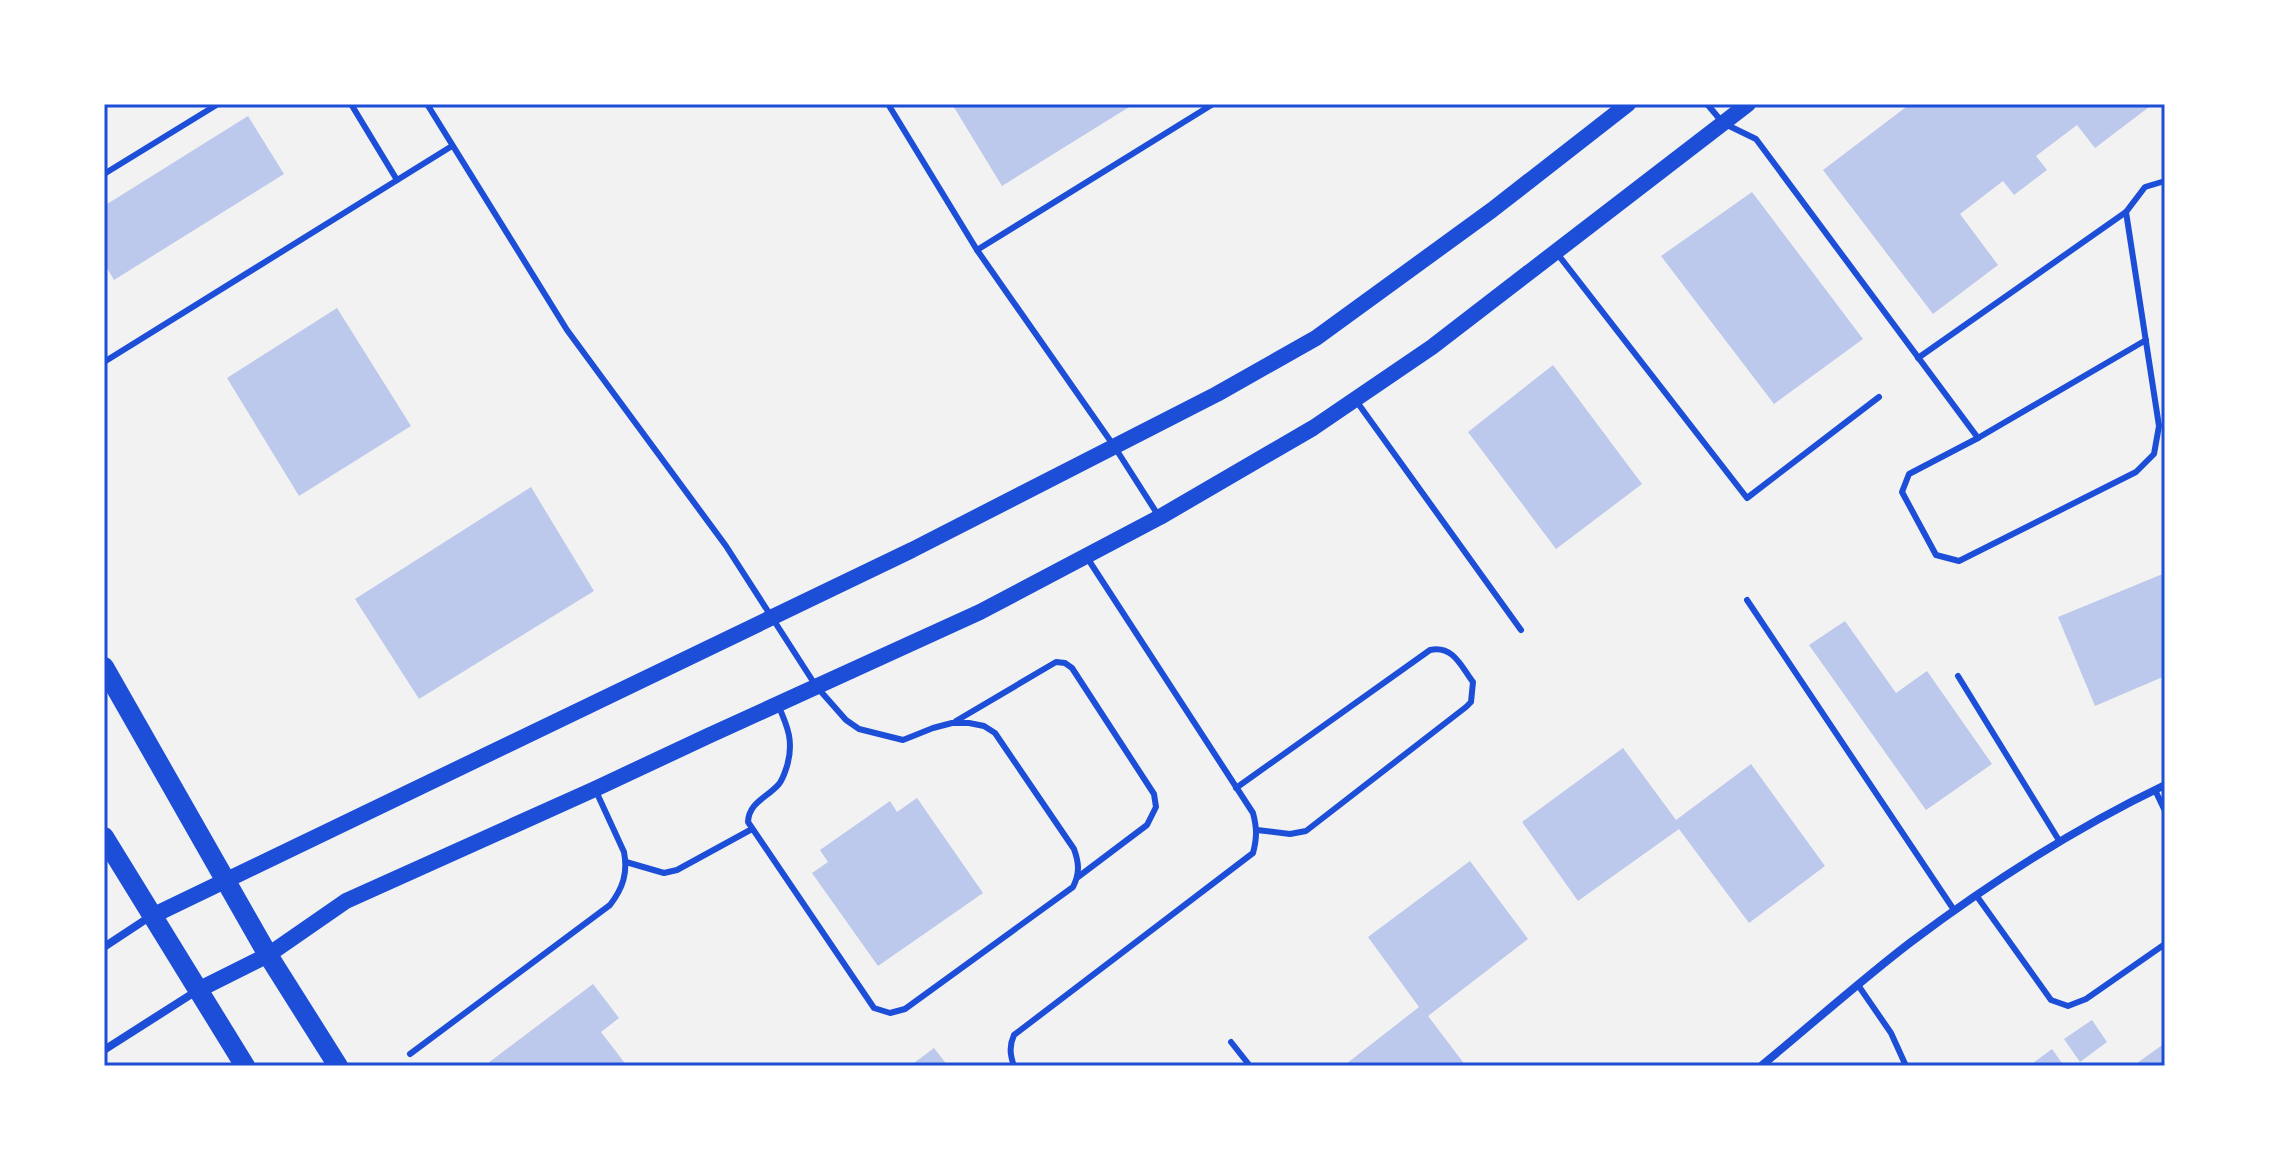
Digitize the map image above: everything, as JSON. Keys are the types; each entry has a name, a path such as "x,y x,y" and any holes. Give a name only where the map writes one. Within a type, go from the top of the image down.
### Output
{"main road":[{"path":"152,916 912,550 1217,394 1316,338 1492,210 1628,104"},
{"path":"198,990 268,955 346,901 980,612 1160,517 1313,428 1432,347 1748,104"},
{"path":"104,667 268,955 338,1066"},
{"path":"104,837 245,1066"}],"street":[{"path":"1761,1066 1954,910 2060,842 2165,785"},
{"path":"104,947 152,916"},
{"path":"104,1050 198,990"}],"lane":[{"path":"104,174 218,104"},
{"path":"351,104 397,180"},
{"path":"427,104 567,330 726,546 816,686 846,720 859,729 878,735 903,740 952,723 984,726 995,733 1074,849 1078,877"},
{"path":"888,104 977,250 1160,517"},
{"path":"977,250 1213,104"},
{"path":"1707,104 1723,123 1756,139 1978,438"},
{"path":"104,362 452,146"},
{"path":"1918,358 2126,212 2145,187 2165,181"},
{"path":"2126,212 2146,340 2159,426 2154,454 2136,472 1959,561 1936,555 1902,492 1909,474 1978,438 2146,340"},
{"path":"1556,252 1747,498 1879,397"},
{"path":"1354,399 1521,630"},
{"path":"1014,1066 1010,1054 1014,1035 1253,853 1257,830 1253,813 1086,556"},
{"path":"1747,600 1954,910"},
{"path":"1236,788 1430,650 1439,648 1451,653 1473,682 1471,702 1466,707 1306,831 1290,834 1257,830"},
{"path":"778,704 791,736 791,751 779,783 754,804 748,822 874,1008 890,1013 905,1009 1073,887 1078,877 1147,825 1156,807 1154,794 1072,668 1065,663 1056,662 952,723"},
{"path":"1958,676 2060,842"},
{"path":"410,1054 610,905 620,892 625,880 624,852 595,789"},
{"path":"2155,790 2165,811"},
{"path":"626,862 664,873 677,870 752,829"},
{"path":"1976,895 2051,1000 2068,1006 2086,999 2165,944"},
{"path":"1858,985 1891,1033 1906,1066"},
{"path":"1231,1042 1250,1066"}],"building":[{"path":"952,104 1134,104 1002,186"},
{"path":"1910,104 2153,104 2095,148 2077,125 2036,156 2047,170 2014,195 2003,181 1960,214 1998,265 1933,314 1823,170"},
{"path":"248,116 284,174 114,280 104,263 104,206"},
{"path":"1752,192 1863,339 1774,404 1661,256"},
{"path":"337,308 411,426 299,496 227,378"},
{"path":"1553,365 1642,484 1556,549 1468,432"},
{"path":"531,487 594,591 419,699 355,599"},
{"path":"2165,573 2165,676 2095,706 2058,617"},
{"path":"1845,621 1896,693 1927,671 1992,764 1926,810 1809,645"},
{"path":"1623,748 1676,820 1751,764 1825,866 1749,923 1679,829 1578,901 1522,822"},
{"path":"917,798 983,893 878,966 812,873 828,862 820,850 890,801 897,812"},
{"path":"1470,861 1528,939 1428,1016 1466,1066 1347,1066 1419,1007 1368,937"},
{"path":"593,984 619,1018 601,1032 627,1066 484,1066"},
{"path":"2092,1020 2107,1042 2080,1062 2064,1039"},
{"path":"2165,1043 2165,1066 2133,1066"},
{"path":"934,1048 948,1066 910,1066"},
{"path":"2052,1049 2064,1066 2029,1066"}]}
